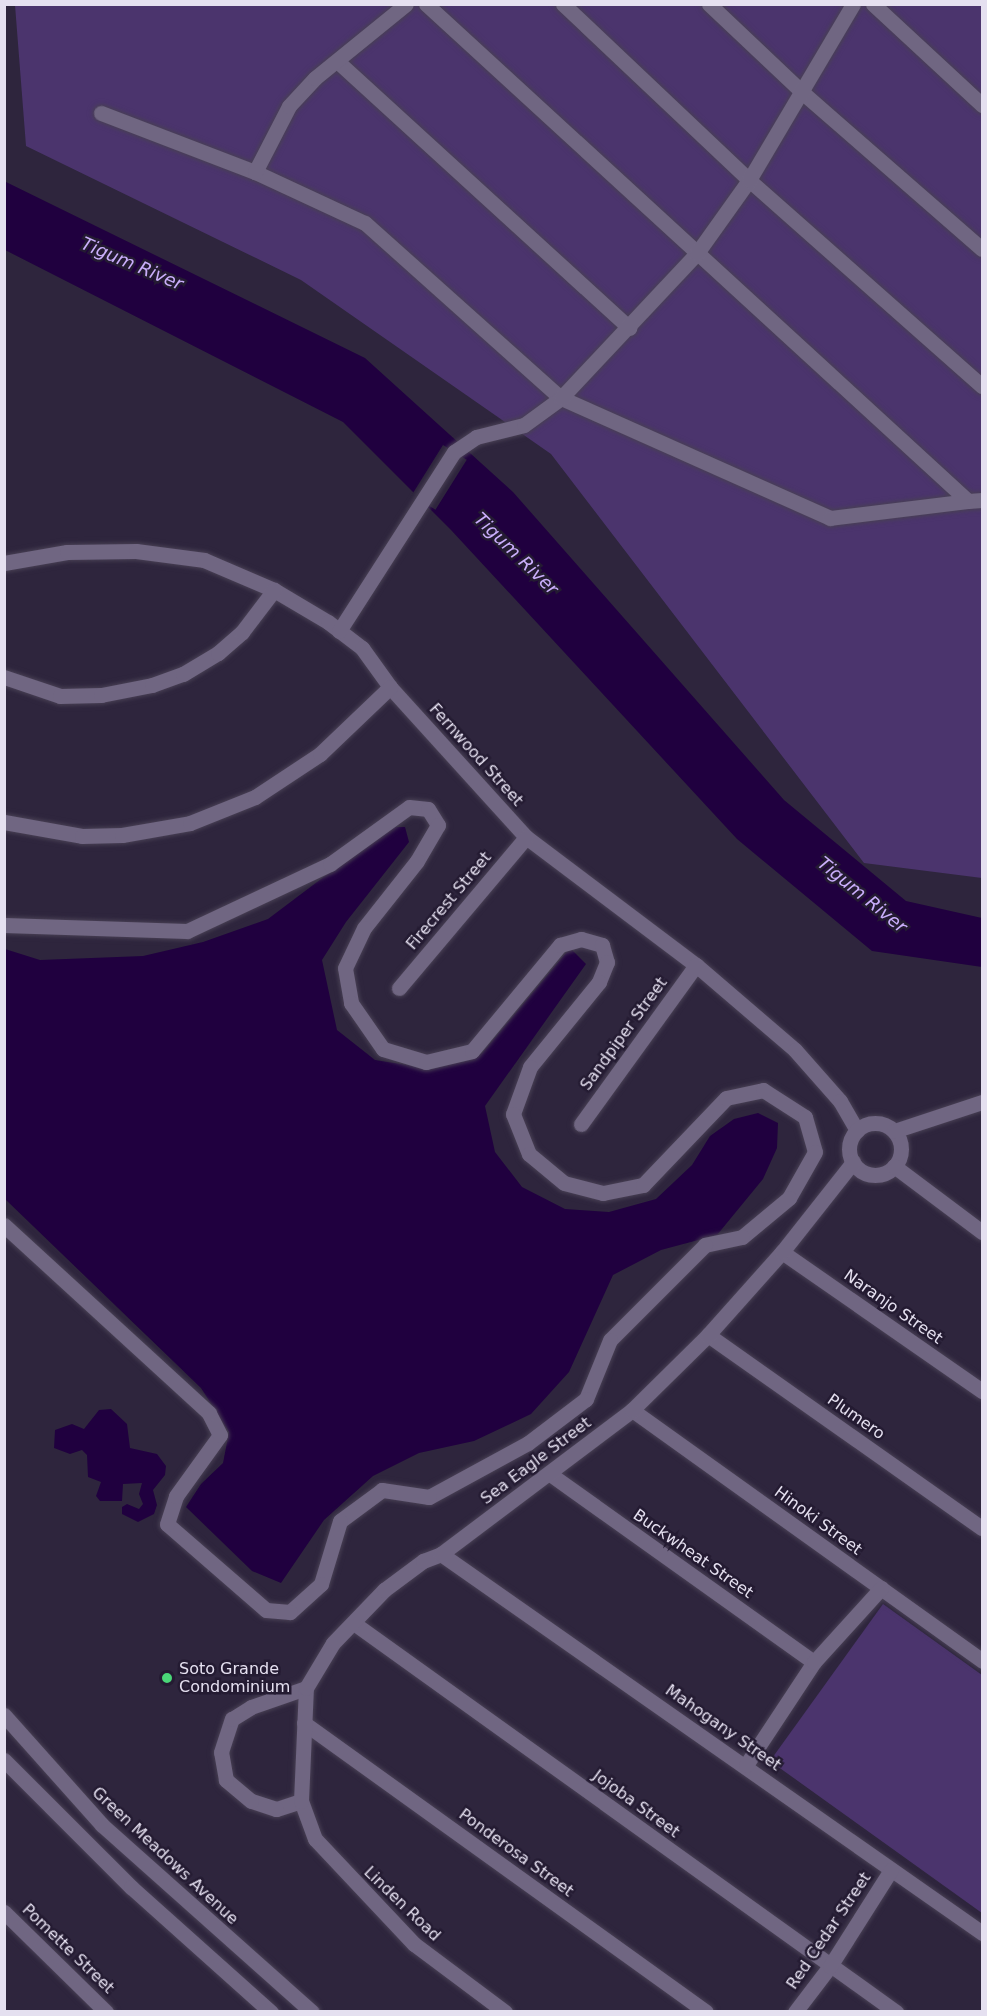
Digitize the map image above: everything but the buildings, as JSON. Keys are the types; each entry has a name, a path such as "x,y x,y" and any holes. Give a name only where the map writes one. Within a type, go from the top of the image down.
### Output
{"street":[{"path":"255,172 289,106 315,78 338,62 406,4"},
{"path":"426,4 697,254 975,501"},
{"path":"563,4 749,180 982,386"},
{"path":"709,4 804,93 982,249"},
{"path":"339,631 417,513 454,452 476,437 524,425 561,398 697,254 749,180 804,93 853,4"},
{"path":"873,4 982,105"},
{"path":"338,62 629,328"},
{"path":"101,112 255,172 365,223 561,398 830,518 975,501"},
{"name":"Fernwood Street","path":"4,563 67,552 136,551 204,560 274,590 339,631 362,648 390,687 526,837 696,965 795,1050 840,1101 857,1130"},
{"path":"4,677 60,696 101,695 152,685 183,674 218,653 242,632 274,590"},
{"path":"4,822 82,836 122,836 190,823 255,797 320,754 390,687"},
{"path":"4,925 187,931 330,864 409,807 428,809 438,825 417,861 364,928 345,968 351,1003 383,1049 426,1062 472,1051 560,945 581,939 602,945 607,962 599,982 530,1067 513,1114 529,1154 564,1183 603,1193 643,1185 726,1098 764,1090 805,1117 815,1152 789,1198 742,1237 705,1245 610,1340 586,1399 528,1443 429,1497 382,1490 340,1521 321,1584 290,1612 266,1610 167,1524 176,1497 220,1436 209,1413 4,1225"},
{"name":"Firecrest Street","path":"399,988 526,837"},
{"name":"Sandpiper Street","path":"581,1124 696,965"},
{"path":"894,1131 982,1102"},
{"path":"880,1124 894,1131 901,1149 894,1166 877,1174 868,1174 853,1162 849,1142 857,1130 880,1124"},
{"name":"Sea Eagle Street","path":"301,1801 306,1688 333,1643 355,1624 384,1590 423,1561 441,1554 632,1410 708,1335 782,1252 853,1162"},
{"path":"894,1166 982,1232"},
{"name":"Naranjo Street","path":"782,1252 982,1391"},
{"name":"Plumero","path":"708,1335 982,1528"},
{"name":"Hinoki Street","path":"632,1410 982,1661"},
{"name":"Buckwheat Street","path":"550,1474 814,1662"},
{"name":"Mahogany Street","path":"441,1554 746,1765 982,1934"},
{"path":"746,1765 814,1662 881,1588"},
{"name":"Jojoba Street","path":"355,1624 896,2012"},
{"path":"301,1801 276,1809 251,1801 226,1780 221,1752 232,1719 251,1707 306,1688"},
{"name":"Green Meadows Avenue","path":"4,1715 102,1825 312,2012"},
{"name":"Ponderosa Street","path":"304,1723 706,2012"},
{"path":"4,1760 187,1939 272,2012"},
{"name":"Linden Road","path":"301,1801 315,1839 337,1866 414,1944 505,2012"},
{"name":"Red Cedar Street","path":"795,2012 830,1966 891,1870"},
{"name":"Pomette Street","path":"4,1912 106,2012"}],"shaded area":[{"path":"15,5 982,5 982,878 864,863 551,454 301,280 26,146"},
{"path":"883,1604 982,1675 982,1913 770,1761"}],"water":[{"name":"Tigum River","path":"4,181 365,358 513,492 784,800 906,901 982,918 982,967 872,951 737,839 451,530 343,422 5,250"},
{"path":"390,827 405,827 409,842 346,922 322,960 337,1030 375,1060 433,1069 482,1053 570,948 586,964 485,1106 495,1152 522,1187 565,1209 609,1212 656,1199 692,1165 710,1136 734,1119 758,1113 778,1123 777,1148 763,1179 717,1235 661,1250 613,1275 569,1372 531,1414 474,1441 419,1453 373,1476 324,1520 281,1583 252,1571 186,1507 201,1484 223,1463 229,1432 201,1388 5,1199 5,949 40,960 143,956 203,942 268,919"},
{"path":"111,1409 127,1424 130,1448 157,1454 166,1466 165,1475 153,1490 157,1505 154,1514 138,1522 122,1514 122,1507 127,1504 139,1509 143,1504 139,1494 142,1483 123,1484 122,1501 100,1501 96,1496 101,1482 88,1477 87,1455 82,1450 70,1454 54,1448 55,1430 72,1424 84,1429 99,1410"}],"pier":[{"path":"443,445 467,460 435,510 412,495"}],"place":[{"name":"Soto Grande Condominium","path":"167,1678"}]}
